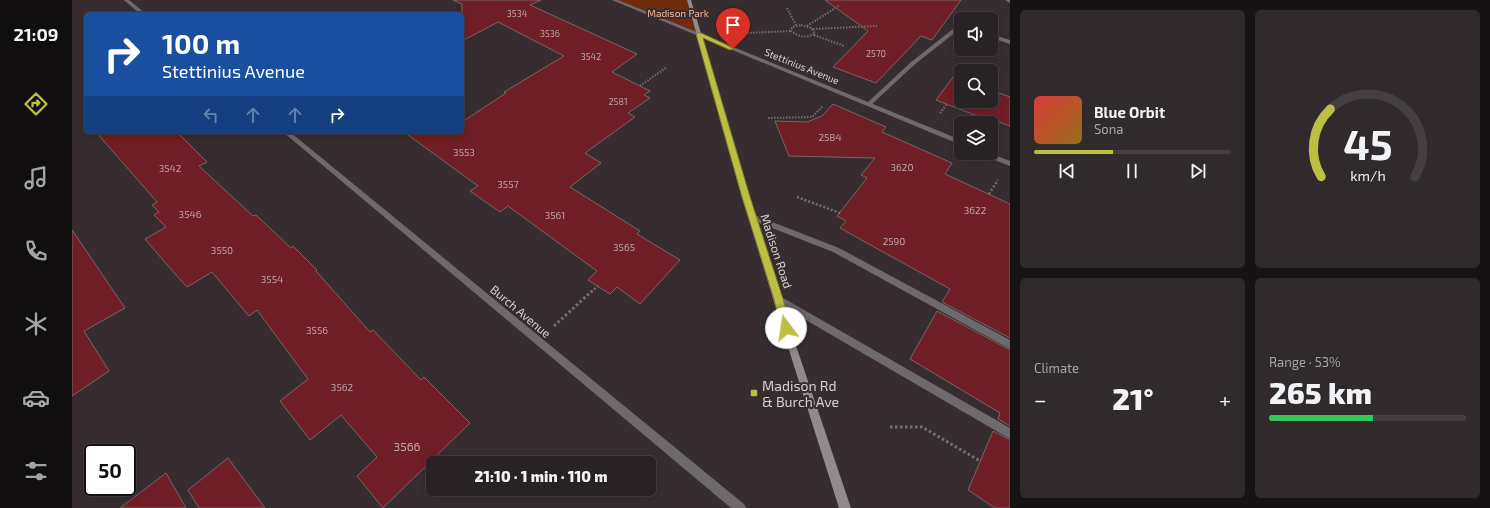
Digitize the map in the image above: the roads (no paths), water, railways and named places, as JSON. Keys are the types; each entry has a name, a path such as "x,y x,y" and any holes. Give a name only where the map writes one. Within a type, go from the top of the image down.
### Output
{"main road":[{"name":"Madison Road","path":"689,0 786,328 845,508"}],"street":[{"path":"126,0 141,12"},
{"name":"Stettinius Avenue","path":"614,0 954,140"},
{"path":"869,104 912,64 954,31"},
{"path":"998,38 1010,42"},
{"name":"Burch Avenue","path":"288,134 740,508"},
{"path":"998,159 1010,164"},
{"path":"752,217 836,250 1010,345"},
{"path":"778,299 1010,434"}],"place":[{"name":"Madison Rd & Burch Ave","path":"754,393"}],"park label":[{"name":"Madison Park","path":"678,13"}]}
